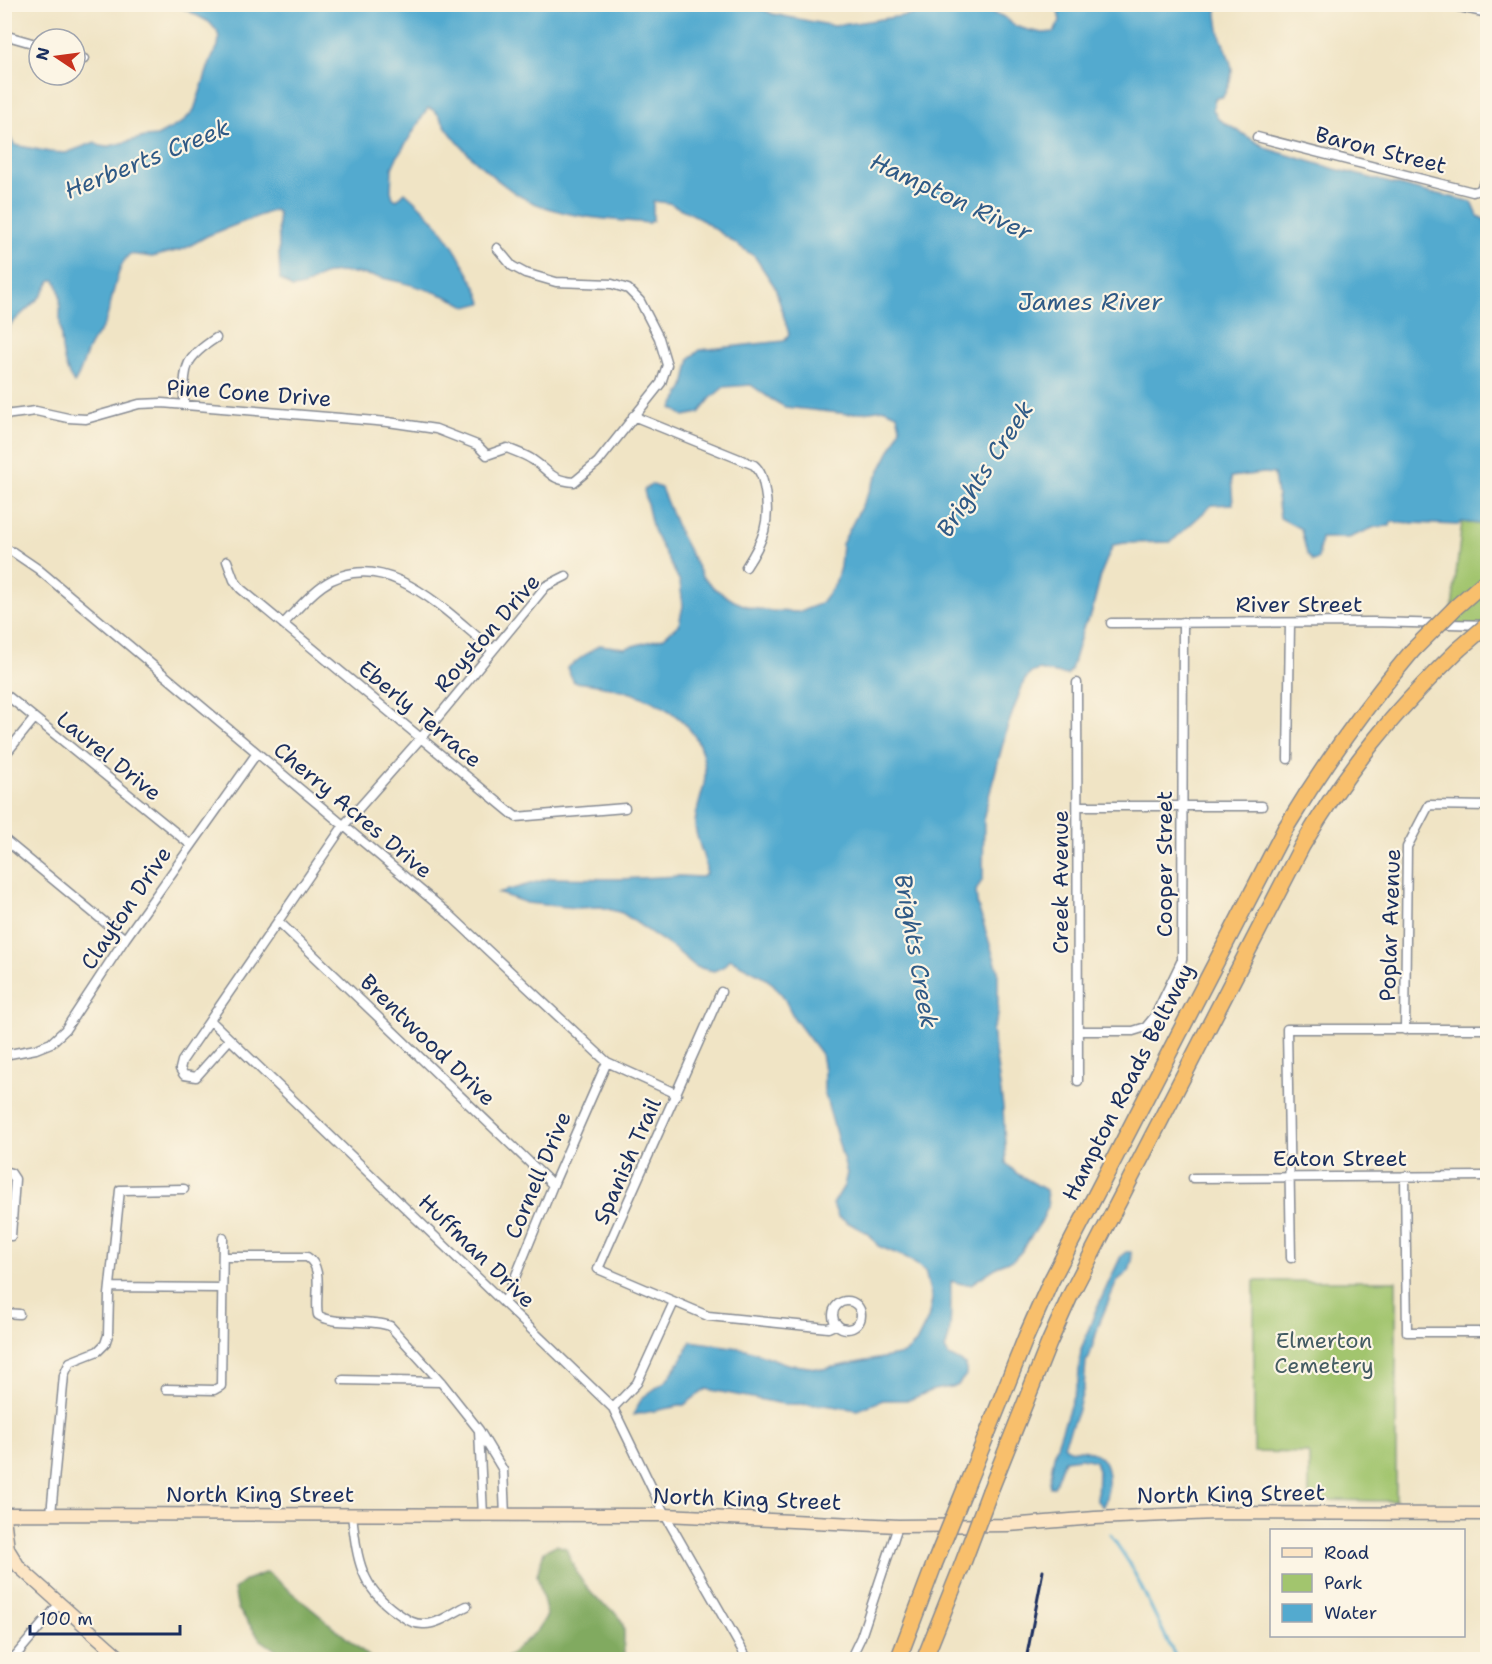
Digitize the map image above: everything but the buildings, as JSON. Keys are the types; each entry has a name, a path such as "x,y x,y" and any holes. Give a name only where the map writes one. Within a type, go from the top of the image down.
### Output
{"highway":[{"name":"Hampton Roads Beltway","path":"898,1659 1026,1337 1050,1283 1285,830 1318,774 1344,736 1413,650 1488,579"},
{"name":"Hampton Roads Beltway","path":"924,1659 1070,1296 1302,846 1330,799 1394,715 1458,650 1488,625"}],"main road":[{"name":"North King Street","path":"4,1515 665,1515 897,1526 1008,1526 1095,1518 1215,1513 1488,1514"},
{"path":"4,1515 6,1540 13,1558 28,1576 123,1659"}],"street":[{"path":"1444,4 1488,13"},
{"path":"4,35 27,42"},
{"name":"Baron Street","path":"1257,137 1473,192 1480,190 1488,177"},
{"path":"497,248 512,266 525,273 556,282 612,284 628,289 640,301 659,338 667,364 661,383 633,416 754,465 760,470 768,507 766,524 760,545 746,567"},
{"path":"184,405 185,373 189,359 197,350 216,338"},
{"name":"Pine Cone Drive","path":"4,415 36,411 68,418 86,418 139,404 184,405 388,422 436,429 477,446 487,455 507,448 534,460 549,475 562,482 574,482 598,462 633,416"},
{"name":"Cherry Acres Drive","path":"4,549 13,552 38,569 449,914 607,1062 677,1094"},
{"name":"Eberly Terrace","path":"227,561 234,580 241,589 516,817 626,808"},
{"path":"282,624 322,586 353,573 370,573 393,577 416,588 493,650"},
{"name":"Royston Drive","path":"344,825 420,739 546,586 566,576"},
{"name":"Cooper Street","path":"1078,1031 1132,1031 1146,1027 1155,1016 1182,960 1183,622"},
{"path":"1288,759 1290,622"},
{"name":"River Street","path":"1111,623 1290,622 1488,625"},
{"name":"Creek Avenue","path":"1077,684 1078,1081"},
{"name":"Laurel Drive","path":"4,693 191,845"},
{"path":"4,756 34,719"},
{"name":"Clayton Drive","path":"4,1056 51,1043 65,1030 125,939 257,753"},
{"path":"1078,806 1262,806"},
{"name":"Poplar Avenue","path":"1405,1030 1407,847 1429,806 1488,806"},
{"path":"230,1039 196,1077 184,1075 180,1069 182,1061 344,825"},
{"path":"4,839 125,939"},
{"name":"Brentwood Drive","path":"278,921 553,1185"},
{"name":"Spanish Trail","path":"721,992 598,1269 708,1316 828,1328 837,1324"},
{"name":"Huffman Drive","path":"211,1021 613,1408 665,1515 748,1659"},
{"path":"1291,1258 1287,1029 1488,1029"},
{"name":"Cornell Drive","path":"505,1302 607,1062"},
{"path":"4,1171 11,1173 15,1179 11,1236"},
{"path":"1405,1176 1407,1332 1488,1332"},
{"name":"Eaton Street","path":"1193,1178 1488,1176"},
{"path":"51,1514 64,1375 70,1362 98,1351 105,1344 108,1335 110,1287 120,1190 184,1189"},
{"path":"166,1389 214,1390 220,1386 223,1238"},
{"path":"223,1257 307,1257 312,1260 317,1270 318,1315 326,1320 365,1320 390,1326 441,1382 479,1430 503,1470 505,1516"},
{"path":"110,1287 222,1288"},
{"path":"613,1408 637,1383 674,1302"},
{"path":"4,1313 19,1314"},
{"path":"343,1380 441,1382"},
{"path":"479,1430 483,1516"},
{"path":"352,1515 357,1554 362,1572 372,1589 389,1607 411,1622 422,1625 431,1624 467,1606"},
{"path":"850,1659 861,1637 897,1526"},
{"path":"12,1659 60,1603"}],"green space":[{"path":"1462,522 1487,525 1487,627 1450,627"},
{"name":"Elmerton Cemetery","path":"1254,1281 1396,1281 1396,1501 1309,1500 1309,1453 1254,1452"},
{"path":"556,1545 566,1548 575,1570 587,1588 620,1618 624,1628 625,1659 505,1659 538,1630 547,1615 537,1575 544,1551"},
{"path":"267,1572 372,1659 289,1659 261,1640 238,1609 234,1589 246,1580"}],"water":[{"name":"James River","path":"177,5 753,5 773,14 834,26 916,14 989,11 1004,17 1015,26 1043,33 1054,32 1060,21 1057,5 1216,5 1220,34 1232,67 1231,79 1223,97 1215,98 1213,109 1218,119 1268,149 1335,169 1472,202 1478,216 1487,221 1487,525 1462,522 1458,525 1391,522 1390,526 1375,527 1349,538 1321,538 1318,559 1313,561 1307,554 1301,529 1280,518 1274,474 1264,473 1231,477 1233,504 1212,505 1171,542 1113,545 1102,571 1091,615 1084,625 1071,670 1067,675 1038,670 1031,673 1024,681 1007,728 984,815 983,878 976,891 977,903 998,970 998,1016 992,1030 1003,1107 1006,1163 1016,1173 1046,1190 1048,1207 1041,1222 1013,1260 1003,1263 971,1284 951,1281 950,1325 945,1349 949,1356 966,1365 966,1375 957,1386 933,1390 909,1400 883,1400 858,1410 825,1405 783,1404 706,1389 684,1405 633,1415 642,1398 667,1380 691,1341 746,1349 787,1364 823,1369 904,1354 916,1343 928,1319 932,1300 925,1271 907,1258 878,1246 869,1234 838,1217 833,1204 844,1186 847,1173 824,1091 821,1054 794,1018 783,996 773,984 730,959 723,967 714,971 696,967 676,950 622,913 601,907 576,908 527,903 498,893 551,878 620,879 702,877 705,875 706,866 695,826 705,777 702,753 693,734 679,718 660,706 618,689 574,682 567,668 599,645 625,648 663,638 679,624 683,606 680,582 653,530 644,490 651,484 661,488 680,534 703,577 715,589 751,608 772,611 799,612 820,604 835,584 840,567 842,544 896,439 900,427 897,414 885,409 848,414 785,407 751,385 724,387 699,413 684,416 672,408 684,386 690,358 700,350 784,341 789,334 775,287 755,257 696,216 669,203 653,201 653,220 649,223 576,215 557,211 523,198 475,160 453,136 437,113 428,108 396,159 392,168 391,191 393,198 397,200 405,192 440,228 454,247 482,303 467,307 440,294 400,282 342,272 330,273 303,286 292,288 280,279 278,212 274,210 207,236 184,249 152,257 130,254 125,259 118,275 105,323 88,349 74,383 66,368 63,352 60,294 55,280 51,280 41,296 10,325 5,343 5,136 9,137 15,145 66,153 95,142 106,147 157,136 183,122 194,110 219,38 217,31 209,22"},
{"path":"1126,1252 1131,1252 1132,1261 1129,1271 1117,1281 1099,1324 1089,1358 1086,1361 1084,1387 1077,1413 1064,1445 1096,1454 1102,1459 1108,1474 1103,1507 1097,1501 1098,1471 1095,1461 1081,1458 1064,1460 1054,1487 1050,1487 1049,1482 1055,1451 1078,1382 1081,1350 1095,1312 1121,1256"}],"waterway":[{"path":"1110,1534 1130,1564 1177,1660"}],"railway":[{"path":"1026,1660 1043,1571"}],"water label":[{"name":"Herberts Creek","path":"147,159"},
{"name":"Hampton River","path":"951,197"},
{"name":"Brights Creek","path":"985,469"},
{"name":"Brights Creek","path":"916,951"}]}
